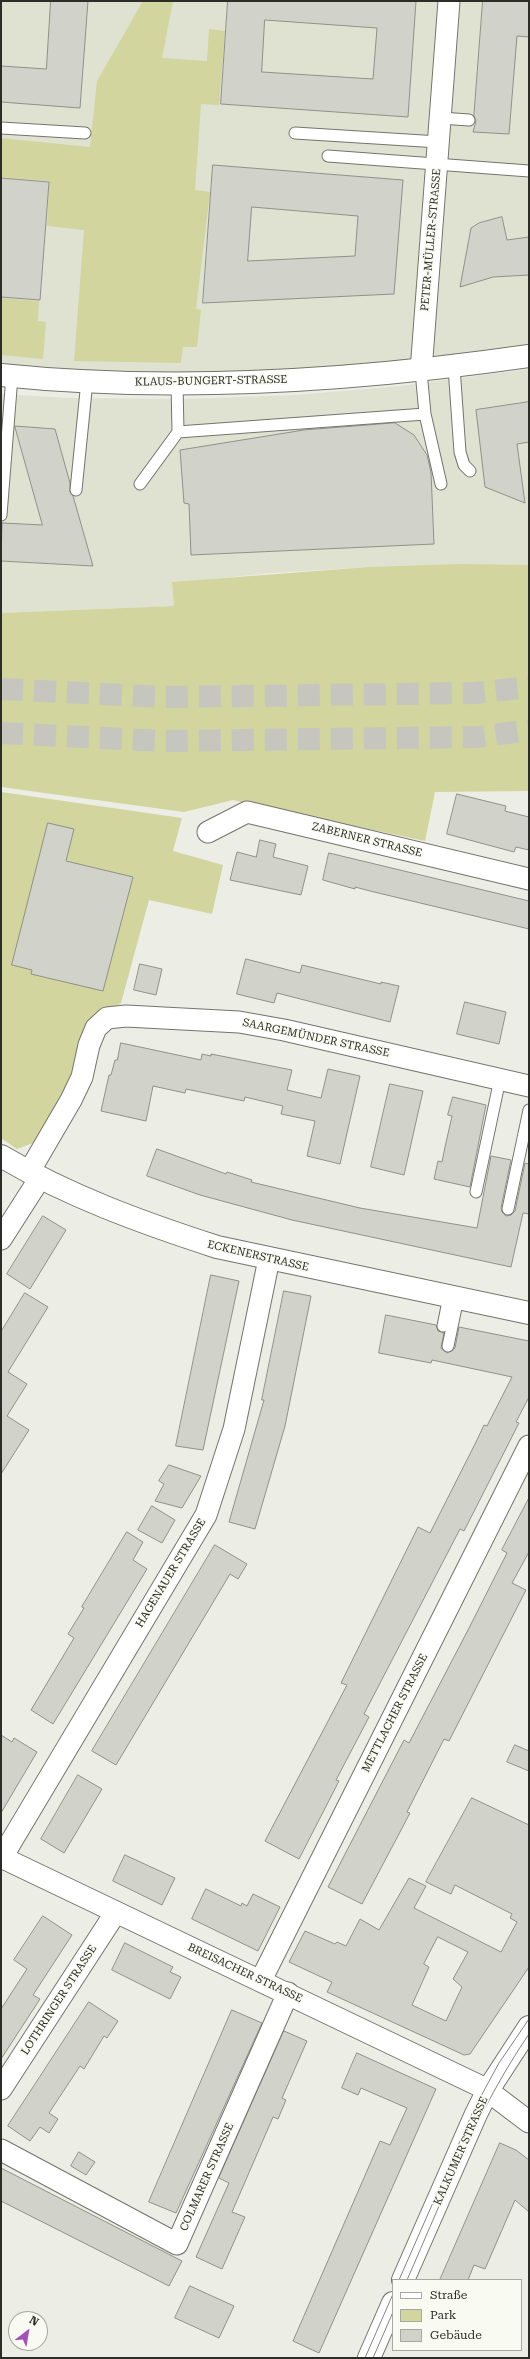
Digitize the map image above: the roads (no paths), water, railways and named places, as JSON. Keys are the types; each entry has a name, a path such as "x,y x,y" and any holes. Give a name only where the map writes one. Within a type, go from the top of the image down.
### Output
{"street":[{"name":"PETER-MÜLLER-STRASSE","path":"420,371 449,1"},
{"path":"420,371 529,356"},
{"name":"KLAUS-BUNGERT-STRASSE","path":"6,376 87,381 177,383 304,379 420,371"},
{"name":"ZABERNER STRASSE","path":"208,832 247,812 529,880"},
{"name":"SAARGEMÜNDER STRASSE","path":"1,1239 82,1077 89,1045 96,1028 107,1018 126,1016 239,1022 284,1030 529,1086"},
{"name":"ECKENERSTRASSE","path":"1,1156 34,1175 174,1234 217,1247 529,1313"},
{"name":"HAGENAUER STRASSE","path":"1,1857 206,1515 234,1429 269,1259"},
{"name":"METTLACHER STRASSE","path":"261,1980 529,1446"},
{"name":"BREISACHER STRASSE","path":"1,1857 261,1980 488,2090 529,2122"},
{"name":"LOTHRINGER STRASSE","path":"1,2089 116,1912"},
{"name":"COLMARER STRASSE","path":"1,2150 177,2244 288,1993"},
{"name":"KALKUMER STRASSE","path":"403,2279 476,2114 488,2090 529,2027"},
{"path":"369,2358 392,2305"}],"lane":[{"path":"441,118 469,120"},
{"path":"1,128 85,133"},
{"path":"295,133 439,142"},
{"path":"328,156 529,171"},
{"path":"454,367 460,452 464,465 470,471"},
{"path":"420,371 425,414 441,484"},
{"path":"1,515 6,376"},
{"path":"76,490 87,381"},
{"path":"140,484 178,432 177,383"},
{"path":"178,432 425,414"},
{"path":"476,1192 500,1079"},
{"path":"508,1208 529,1110"},
{"path":"443,1326 453,1297"},
{"path":"448,1346 453,1297"}],"tunnel":[{"path":"1,689 164,697 475,693 529,687"},
{"path":"1,733 165,741 479,737 529,730"}],"tram line":[{"path":"399,2279 475,2107 499,2063 529,2019"},
{"path":"407,2279 448,2185 477,2123 510,2063 529,2034"},
{"path":"365,2358 392,2296"},
{"path":"373,2358 392,2314"}]}
